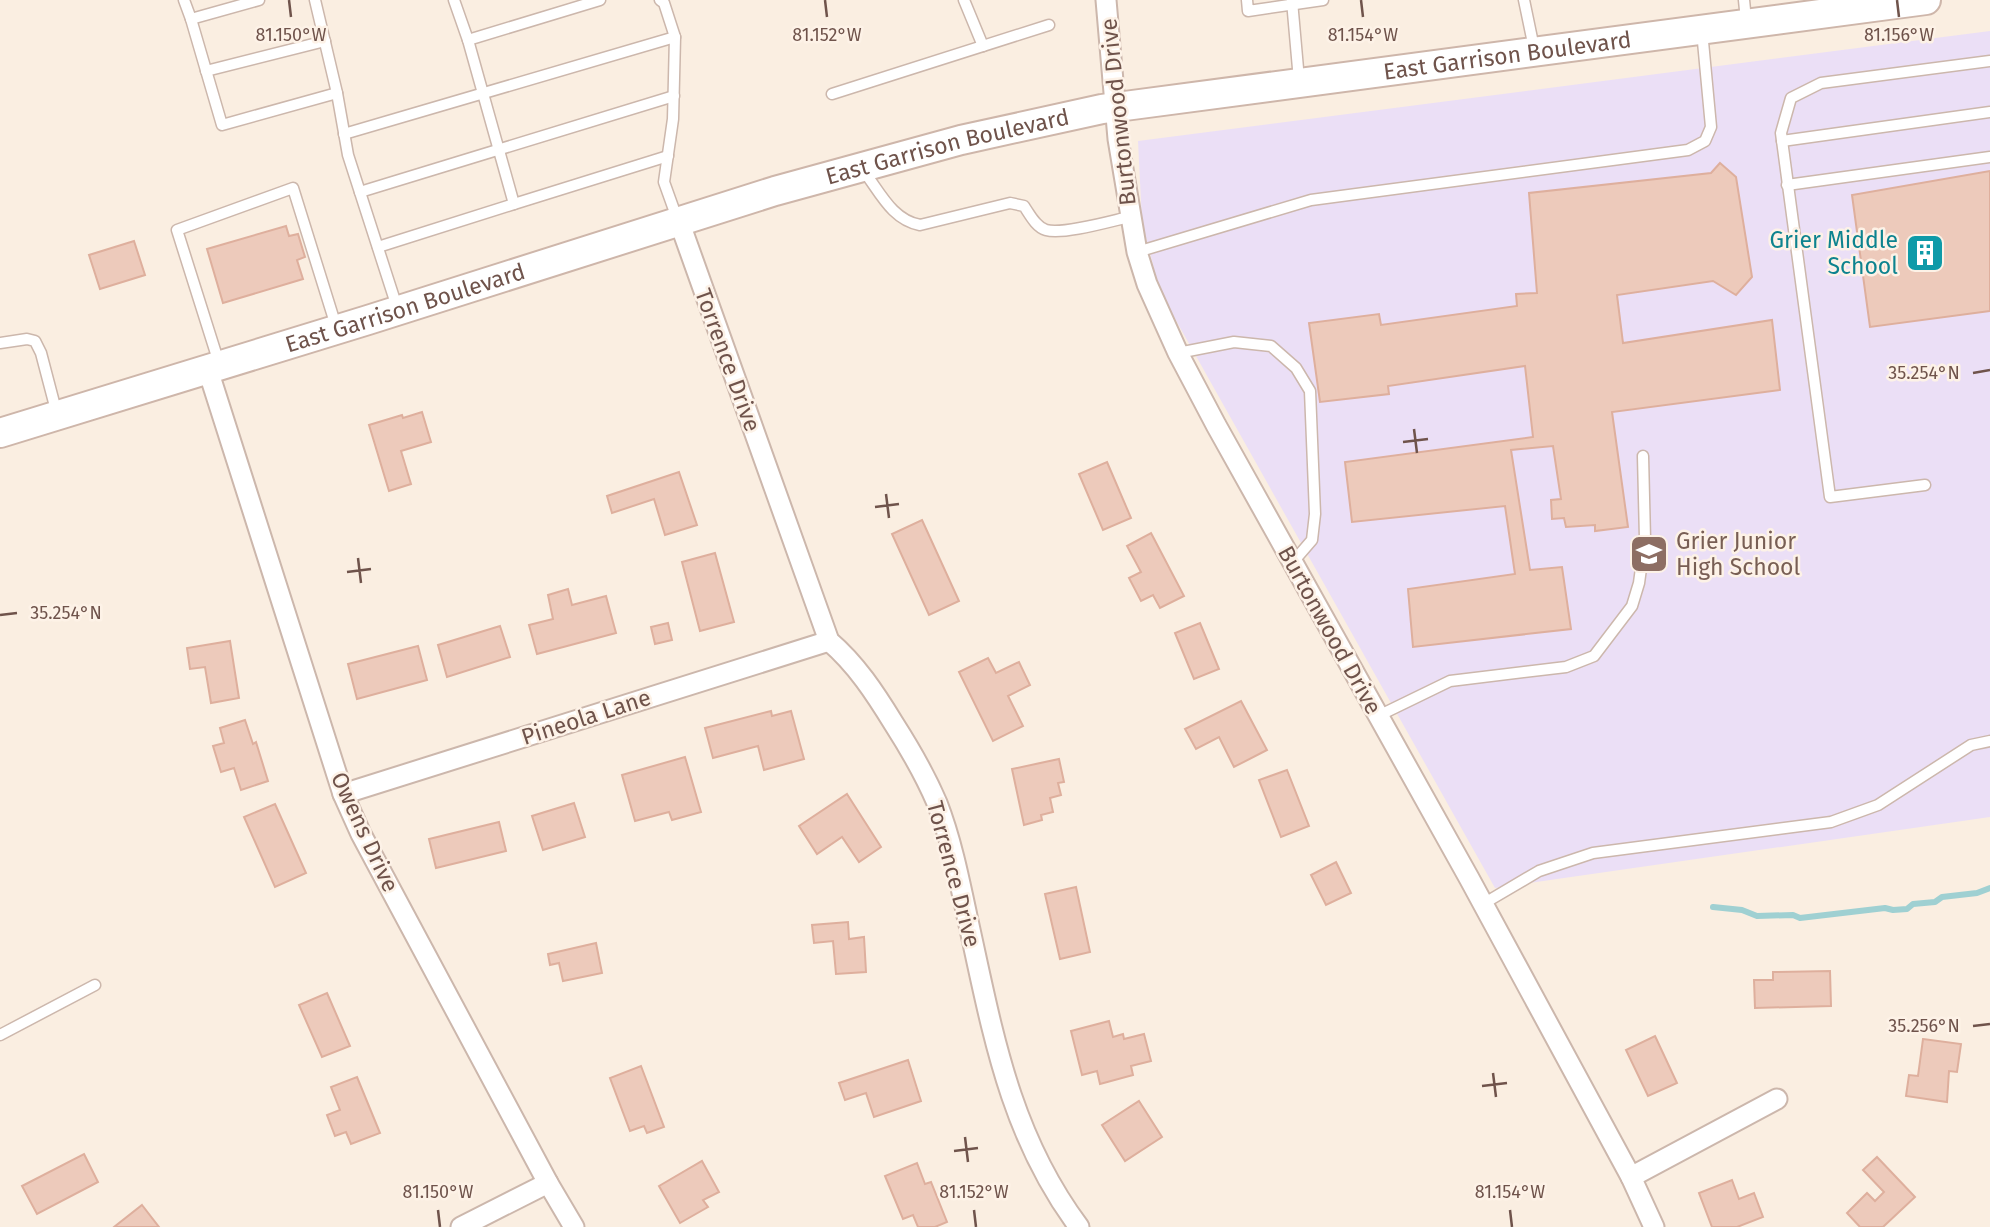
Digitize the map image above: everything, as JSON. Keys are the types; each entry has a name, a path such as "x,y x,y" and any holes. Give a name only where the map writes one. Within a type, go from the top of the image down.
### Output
{"main road":[{"name":"East Garrison Boulevard","path":"0,433 398,311 775,191 961,140 1117,108 1702,30 1745,12 1926,0"}],"street":[{"name":"Burtonwood Drive","path":"1106,0 1118,139 1129,217 1147,284 1178,353 1483,904 1631,1177 1654,1227"},
{"name":"Torrence Drive","path":"679,221 829,641 847,657 882,704 921,768 937,804 959,879 1004,1073 1029,1145 1050,1186 1079,1227"},
{"name":"Owens Drive","path":"214,368 343,794 367,846 548,1183 575,1227"},
{"name":"Pineola Lane","path":"343,794 829,641"},
{"path":"1631,1177 1777,1099"},
{"path":"461,1227 548,1183"}],"lane":[{"path":"184,0 222,125 337,93"},
{"path":"191,19 259,0"},
{"path":"316,0 348,155 398,311"},
{"path":"454,0 468,40 514,204"},
{"path":"468,40 600,0"},
{"path":"660,0 664,3 675,37 674,96 664,182 679,221"},
{"path":"964,0 983,46"},
{"path":"1247,0 1248,10 1324,0"},
{"path":"1524,0 1535,52"},
{"path":"1292,3 1300,84"},
{"path":"832,94 1049,25"},
{"path":"1137,252 1311,200 1688,150 1705,141 1711,127 1702,30"},
{"path":"344,134 675,37"},
{"path":"206,71 325,41"},
{"path":"1925,485 1830,496 1781,133 1791,98 1821,83 1990,61"},
{"path":"360,192 674,96"},
{"path":"1782,141 1990,112"},
{"path":"378,247 668,156"},
{"path":"1787,186 1990,157"},
{"path":"861,167 898,217 907,223 920,225 1010,203 1024,206 1037,225 1059,232 1129,217"},
{"path":"214,368 177,230 293,188 337,330"},
{"path":"0,343 35,341 41,353 58,415"},
{"path":"1178,353 1234,342 1270,346 1297,368 1310,391 1315,514 1312,540 1293,562"},
{"path":"1378,716 1450,681 1566,667 1594,656 1632,607 1639,583 1645,539 1643,456"},
{"path":"1483,904 1539,871 1593,853 1832,822 1878,805 1971,745 1990,741"},
{"path":"0,1035 95,985"}],"shaded area":[{"name":"Grier Junior High School","path":"1990,31 1990,817 1495,888 1160,292 1142,222 1138,141"}],"building":[{"path":"1720,163 1736,177 1752,277 1736,295 1713,281 1617,295 1623,343 1772,320 1780,390 1612,412 1628,527 1595,531 1595,525 1566,527 1564,518 1552,519 1551,500 1561,499 1553,446 1511,450 1530,570 1562,567 1571,629 1413,647 1408,589 1515,574 1505,506 1352,522 1345,462 1533,437 1525,366 1388,386 1389,394 1320,402 1309,323 1379,314 1381,325 1517,306 1516,294 1537,293 1529,193 1711,173"},
{"name":"Grier Middle School","path":"1990,171 1990,311 1870,327 1852,195"},
{"path":"286,226 289,236 298,234 305,257 297,260 303,279 223,303 207,249"},
{"path":"134,241 145,275 100,289 89,255"},
{"path":"422,412 431,442 401,451 411,484 389,491 369,425"},
{"path":"1107,462 1131,518 1103,530 1079,474"},
{"path":"679,472 697,525 665,535 654,499 612,513 607,496"},
{"path":"922,520 959,601 929,615 892,534"},
{"path":"1151,533 1184,596 1160,608 1153,595 1141,601 1129,578 1141,572 1127,546"},
{"path":"715,553 734,622 700,631 682,562"},
{"path":"568,589 572,605 606,596 616,633 537,654 529,625 553,619 548,595"},
{"path":"668,623 672,640 655,644 651,627"},
{"path":"1200,623 1219,669 1194,679 1175,633"},
{"path":"500,626 510,657 447,677 438,645"},
{"path":"230,641 239,698 211,703 205,667 190,669 187,648"},
{"path":"418,646 427,680 357,699 348,664"},
{"path":"988,658 996,673 1019,662 1030,685 1008,696 1023,726 993,741 959,672"},
{"path":"1241,701 1267,750 1234,767 1219,737 1196,749 1185,729"},
{"path":"771,711 772,716 791,711 804,759 764,770 758,746 713,758 705,728"},
{"path":"245,720 253,744 256,742 268,781 241,790 234,768 221,772 213,746 224,743 220,728"},
{"path":"685,757 701,812 672,820 669,812 635,821 622,775"},
{"path":"1059,759 1064,782 1058,783 1061,795 1050,798 1053,812 1041,815 1042,820 1024,825 1012,769"},
{"path":"1287,770 1309,826 1281,837 1259,780"},
{"path":"847,794 881,847 859,862 842,837 817,854 799,826"},
{"path":"574,803 585,837 543,850 532,816"},
{"path":"275,804 306,873 275,887 244,817"},
{"path":"499,822 506,851 436,868 429,839"},
{"path":"1336,862 1351,893 1326,905 1311,875"},
{"path":"1076,887 1090,952 1060,959 1045,894"},
{"path":"848,922 849,939 864,937 866,972 836,974 833,941 814,943 812,925"},
{"path":"596,943 602,973 563,981 559,963 550,965 548,954"},
{"path":"1830,971 1831,1006 1755,1008 1754,980 1773,980 1773,972"},
{"path":"327,993 350,1046 322,1057 299,1005"},
{"path":"1109,1021 1113,1037 1123,1034 1124,1039 1144,1034 1151,1061 1131,1066 1133,1075 1100,1084 1097,1071 1082,1075 1071,1031"},
{"path":"1655,1036 1677,1083 1648,1096 1626,1050"},
{"path":"1923,1039 1961,1044 1957,1072 1949,1071 1947,1102 1906,1096 1909,1075 1918,1076"},
{"path":"908,1060 921,1101 874,1117 866,1093 845,1100 839,1083"},
{"path":"641,1066 664,1127 647,1133 644,1126 630,1131 610,1078"},
{"path":"357,1077 380,1133 351,1144 346,1132 335,1136 327,1115 340,1110 331,1087"},
{"path":"1139,1101 1162,1137 1125,1161 1102,1125"},
{"path":"84,1154 98,1182 37,1214 22,1186"},
{"path":"1877,1157 1915,1197 1883,1227 1860,1227 1847,1213 1867,1193 1875,1201 1884,1192 1863,1170"},
{"path":"702,1161 719,1192 703,1200 708,1207 680,1223 659,1186"},
{"path":"917,1163 925,1184 931,1182 947,1222 935,1227 918,1227 913,1215 903,1219 885,1176"},
{"path":"1732,1180 1739,1199 1754,1193 1763,1217 1737,1227 1712,1227 1699,1193"},
{"path":"142,1205 159,1227 114,1227"}],"waterway":[{"path":"1713,907 1742,910 1757,916 1793,915 1800,918 1885,908 1907,909 1913,904 1935,902 1942,897 1977,893 1990,888"}],"place":[{"name":"Grier Middle School","path":"1925,253"},
{"name":"Grier Junior High School","path":"1649,554"}]}
